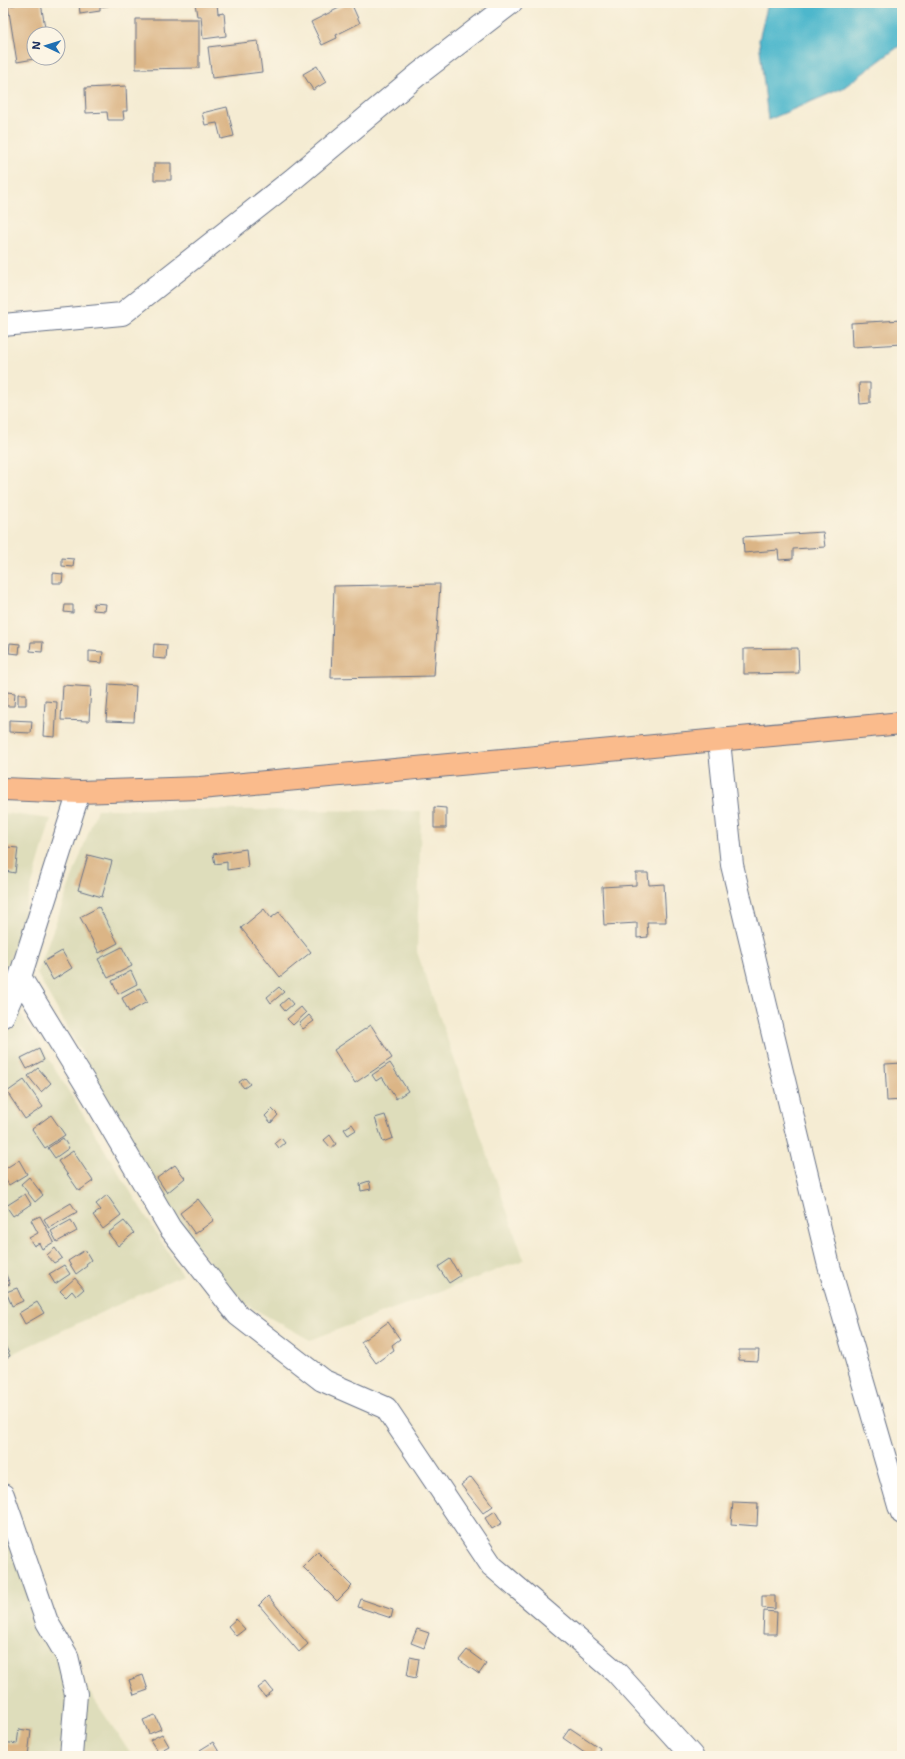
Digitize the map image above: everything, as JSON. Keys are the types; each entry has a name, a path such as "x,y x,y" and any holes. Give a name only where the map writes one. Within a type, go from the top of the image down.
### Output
{"main road":[{"path":"3,789 79,792 200,788 902,723"}],"street":[{"path":"3,325 122,314 292,180 420,74 511,3"},
{"path":"719,740 732,865 829,1266 901,1508"},
{"path":"3,1016 20,977 79,792"},
{"path":"20,977 93,1096 170,1228 238,1315 322,1380 386,1408 492,1566 616,1672 692,1756"},
{"path":"3,1495 47,1622 67,1656 76,1694 71,1756"}],"shaded area":[{"path":"97,809 421,811 417,952 524,1260 310,1340 245,1304 181,1228 37,974"},
{"path":"3,813 51,819 3,985"},
{"path":"3,985 182,1275 3,1358"},
{"path":"3,1498 86,1687 132,1756 3,1756"}],"water":[{"path":"768,3 902,3 902,44 843,88 768,120 759,40"}],"building":[{"path":"25,3 41,3 45,26 26,26 26,60 17,62 8,6"},
{"path":"79,3 119,4 100,7 100,11 80,14"},
{"path":"195,3 217,3 218,14 224,13 226,36 203,39 201,16 197,16"},
{"path":"351,3 360,23 336,35 337,38 322,45 311,22"},
{"path":"136,19 199,19 199,68 136,69"},
{"path":"258,41 262,72 212,78 208,47"},
{"path":"317,66 326,82 313,90 303,74"},
{"path":"126,86 127,111 123,111 124,120 108,120 107,112 86,113 85,88"},
{"path":"227,107 234,136 221,139 217,123 205,125 202,113"},
{"path":"154,163 171,163 171,180 154,180"},
{"path":"902,320 902,344 852,347 851,323"},
{"path":"859,383 870,383 870,403 860,404"},
{"path":"823,532 825,547 793,549 793,559 779,560 778,550 744,553 743,537"},
{"path":"62,558 74,559 73,567 62,566"},
{"path":"53,573 63,574 62,583 53,583"},
{"path":"440,584 434,676 331,678 334,586"},
{"path":"94,603 106,604 105,611 93,610"},
{"path":"65,605 73,605 73,613 64,612"},
{"path":"31,642 43,642 42,652 30,651"},
{"path":"10,643 20,644 19,654 9,653"},
{"path":"154,644 167,645 166,659 153,658"},
{"path":"798,648 799,673 744,674 744,649"},
{"path":"89,651 103,652 102,663 89,662"},
{"path":"109,684 136,686 134,722 106,721"},
{"path":"63,685 91,687 89,721 61,720"},
{"path":"7,692 15,693 14,706 6,706"},
{"path":"18,694 26,694 26,705 18,705"},
{"path":"45,701 57,702 55,737 43,736"},
{"path":"9,720 32,721 31,733 9,732"},
{"path":"434,807 446,808 446,828 434,828"},
{"path":"7,847 18,848 15,873 5,871"},
{"path":"246,849 248,867 227,870 227,862 215,864 213,854"},
{"path":"88,855 112,861 102,897 78,890"},
{"path":"636,873 648,873 649,885 664,884 666,922 647,922 648,937 637,938 637,923 604,925 602,887 636,885"},
{"path":"99,907 118,943 99,953 80,917"},
{"path":"264,909 271,918 279,912 311,952 280,977 241,928"},
{"path":"122,947 132,966 108,978 98,959"},
{"path":"62,951 72,968 53,980 43,962"},
{"path":"131,971 137,984 118,994 112,981"},
{"path":"279,987 284,992 271,1003 267,997"},
{"path":"140,988 147,1002 129,1012 122,998"},
{"path":"288,998 293,1004 285,1011 280,1005"},
{"path":"301,1007 306,1013 293,1025 287,1019"},
{"path":"309,1015 314,1021 303,1029 299,1024"},
{"path":"371,1025 392,1058 355,1083 334,1050"},
{"path":"39,1049 44,1060 27,1069 21,1058"},
{"path":"390,1063 408,1091 396,1099 382,1077 376,1081 372,1075"},
{"path":"902,1063 902,1100 887,1101 885,1064"},
{"path":"38,1068 51,1083 41,1092 28,1076"},
{"path":"245,1078 250,1084 244,1088 239,1082"},
{"path":"24,1080 43,1107 25,1119 7,1092"},
{"path":"272,1109 278,1115 271,1123 265,1116"},
{"path":"51,1115 65,1135 45,1148 32,1129"},
{"path":"385,1115 393,1138 383,1142 375,1118"},
{"path":"352,1124 356,1130 348,1135 344,1129"},
{"path":"330,1135 336,1144 331,1148 324,1140"},
{"path":"63,1138 69,1148 55,1158 48,1148"},
{"path":"281,1138 285,1143 279,1148 275,1143"},
{"path":"73,1151 93,1181 79,1191 58,1161"},
{"path":"19,1160 27,1174 9,1185 3,1176 3,1170"},
{"path":"175,1165 185,1178 167,1193 157,1178"},
{"path":"29,1177 43,1195 35,1202 21,1184"},
{"path":"369,1181 371,1189 361,1191 360,1184"},
{"path":"25,1194 31,1204 13,1216 6,1206"},
{"path":"107,1195 121,1215 103,1229 93,1215 101,1210 96,1204"},
{"path":"198,1199 214,1220 195,1234 180,1213"},
{"path":"71,1203 77,1212 49,1228 44,1219"},
{"path":"40,1216 54,1242 42,1249 39,1243 34,1246 29,1238 38,1233 31,1220"},
{"path":"71,1220 77,1231 57,1242 51,1231"},
{"path":"124,1221 134,1233 118,1246 108,1233"},
{"path":"55,1248 62,1258 54,1263 47,1255"},
{"path":"85,1250 91,1260 86,1264 87,1266 76,1274 68,1261"},
{"path":"450,1259 460,1276 449,1283 438,1267"},
{"path":"64,1265 70,1274 55,1284 49,1274"},
{"path":"3,1268 10,1284 3,1287"},
{"path":"75,1278 84,1289 76,1296 72,1291 66,1297 60,1291"},
{"path":"17,1288 23,1301 12,1306 6,1292"},
{"path":"37,1302 44,1313 25,1324 19,1313"},
{"path":"388,1322 400,1339 392,1345 394,1350 376,1363 361,1342"},
{"path":"3,1341 10,1356 3,1360"},
{"path":"739,1350 759,1350 758,1361 739,1360"},
{"path":"471,1477 493,1506 483,1513 461,1485"},
{"path":"733,1502 758,1503 757,1526 731,1524"},
{"path":"495,1511 502,1523 492,1529 485,1518"},
{"path":"318,1552 352,1586 337,1601 303,1567"},
{"path":"268,1596 308,1644 299,1652 259,1605"},
{"path":"762,1596 775,1596 775,1609 762,1608"},
{"path":"361,1599 393,1610 391,1618 358,1607"},
{"path":"764,1611 777,1612 776,1634 763,1634"},
{"path":"236,1619 245,1629 236,1636 228,1626"},
{"path":"417,1629 429,1633 424,1648 411,1643"},
{"path":"467,1650 486,1664 479,1674 459,1660"},
{"path":"410,1657 419,1659 416,1678 407,1676"},
{"path":"143,1675 148,1690 134,1695 129,1680"},
{"path":"266,1682 273,1691 265,1697 258,1688"},
{"path":"155,1715 161,1729 149,1734 143,1720"},
{"path":"570,1728 600,1748 596,1756 589,1756 563,1738"},
{"path":"19,1729 31,1731 28,1756 3,1756 3,1742 17,1744"},
{"path":"162,1734 169,1746 158,1752 150,1740"},
{"path":"213,1742 219,1752 213,1756 204,1756 200,1750"}]}
